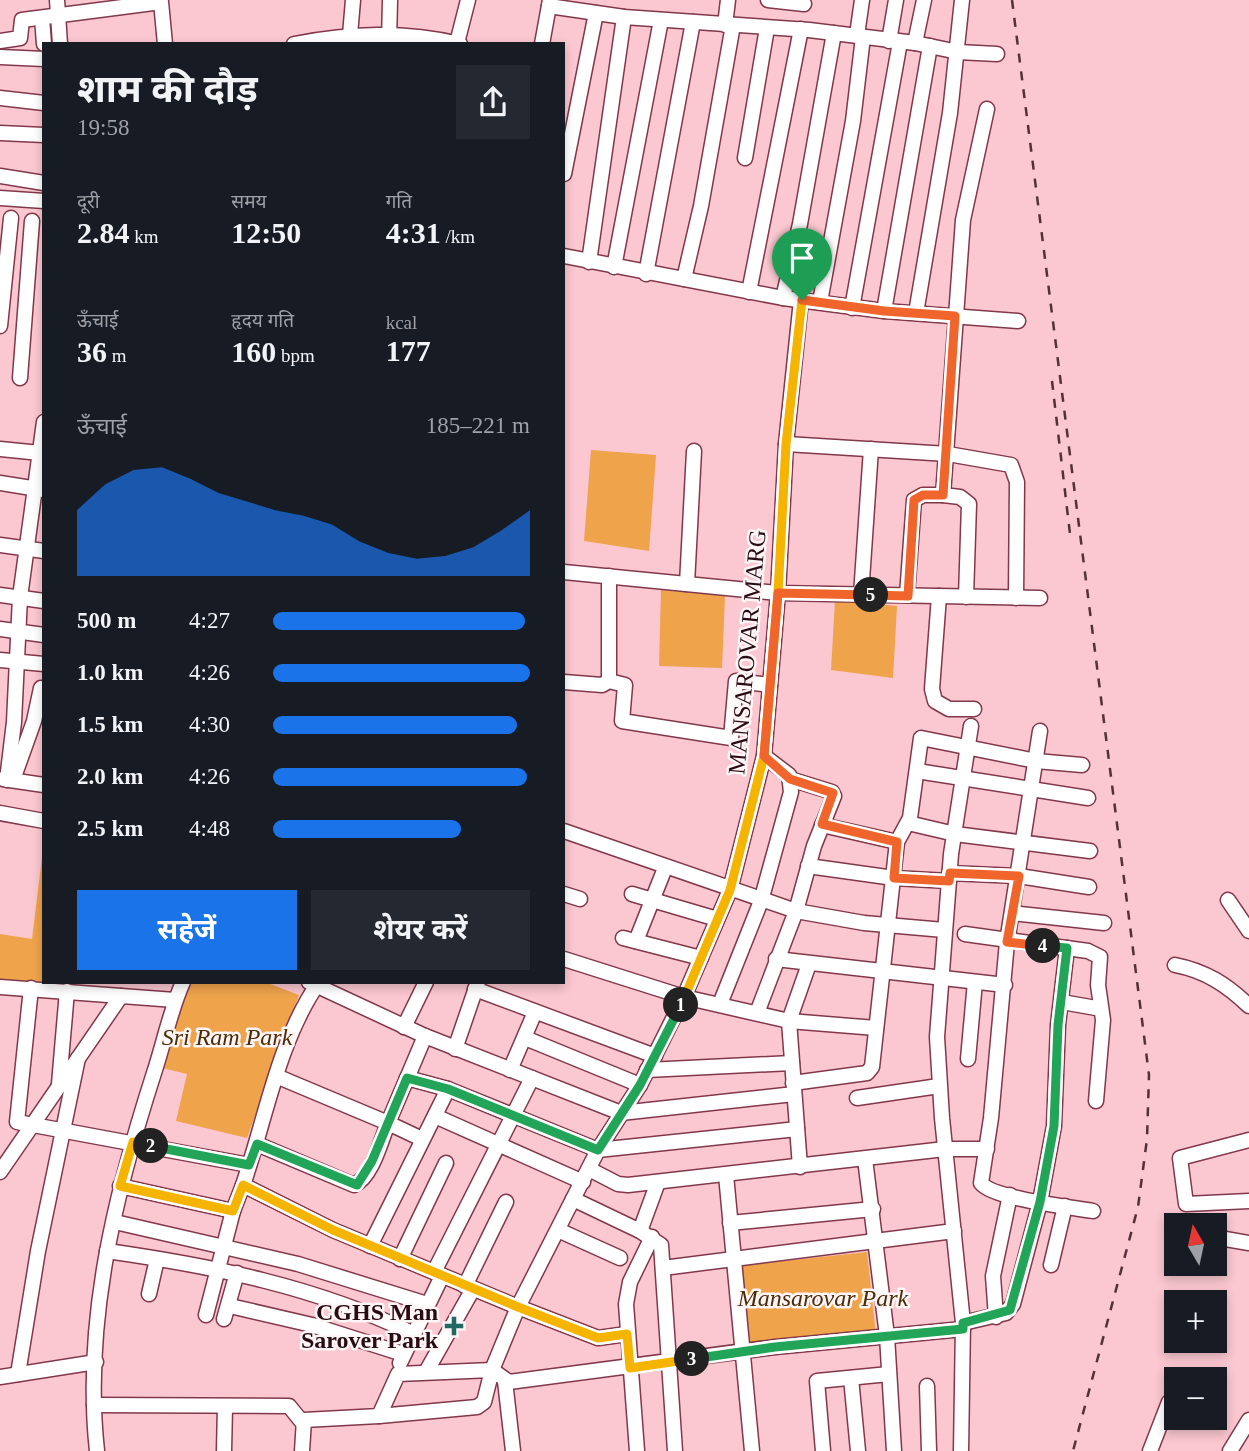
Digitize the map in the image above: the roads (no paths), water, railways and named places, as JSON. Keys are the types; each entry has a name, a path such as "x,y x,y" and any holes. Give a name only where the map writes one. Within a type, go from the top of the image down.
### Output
{"street":[{"path":"57,0 60,42"},
{"path":"350,35 353,0"},
{"path":"389,39 390,0"},
{"path":"459,42 468,0"},
{"path":"684,279 704,193 729,25 728,0"},
{"path":"768,0 804,4"},
{"path":"820,302 852,121 863,0"},
{"path":"896,0 902,42"},
{"path":"852,308 902,42 924,0"},
{"path":"916,313 958,52 962,0"},
{"path":"0,41 20,38 21,20 161,2 165,42"},
{"path":"542,42 550,3 624,17 801,29 958,52 997,54"},
{"path":"565,169 596,13"},
{"path":"589,262 624,17"},
{"path":"42,18 44,42"},
{"path":"614,267 661,20"},
{"path":"646,274 694,23"},
{"path":"745,158 767,28"},
{"path":"749,292 801,29"},
{"path":"783,298 800,224 834,33"},
{"path":"315,42 350,35 445,42"},
{"path":"884,311 930,46"},
{"path":"0,57 42,59"},
{"path":"0,98 42,103"},
{"path":"943,495 964,220 987,109"},
{"path":"0,133 42,135"},
{"path":"0,176 42,183"},
{"path":"0,198 42,201"},
{"path":"0,327 5,217 38,221 20,378"},
{"path":"565,257 646,274 852,308 1018,321"},
{"name":"MANSAROVAR MARG","path":"379,1416 477,1408 484,1402 492,1370 518,1307 598,1150 640,1085 655,1056 684,998 730,890 764,756 778,593 786,444 802,300"},
{"path":"6,780 12,738 20,597 40,490 42,438"},
{"path":"786,444 947,454 1003,462 1015,472 1016,598"},
{"path":"0,449 40,453"},
{"path":"861,595 871,449"},
{"path":"687,584 694,451"},
{"path":"0,483 40,490"},
{"path":"908,596 914,500 923,495 943,495 960,496 969,504 966,597"},
{"path":"0,545 42,551"},
{"path":"565,572 778,593 1040,598"},
{"path":"609,576 609,681"},
{"path":"0,595 42,601"},
{"path":"939,596 932,689 935,701 949,709 974,709"},
{"path":"0,629 42,635"},
{"path":"0,660 42,664"},
{"path":"565,682 602,685 609,681 625,685 622,721 731,738 736,681 770,685"},
{"path":"6,780 39,722 42,688 14,683"},
{"path":"961,1451 963,1326 939,1087 937,1037 949,877 971,726"},
{"path":"1040,731 1007,942 982,1185 1010,1195 1093,1211"},
{"path":"317,984 425,1037 621,1113 794,1089 870,1072 897,842 908,823 922,738 1036,761 1082,765"},
{"path":"757,1013 796,911 833,793 790,779 764,756"},
{"path":"918,771 1088,798"},
{"path":"720,1004 761,901 790,792 790,779"},
{"path":"6,780 42,785"},
{"path":"0,813 42,821"},
{"path":"908,823 955,834 1090,851"},
{"path":"822,824 897,842"},
{"path":"565,831 796,911 944,930"},
{"path":"808,866 894,878 1019,876 1089,887"},
{"path":"665,868 630,939 701,958"},
{"path":"565,894 580,899"},
{"path":"632,894 717,919"},
{"path":"1228,900 1249,932"},
{"path":"1012,913 1104,923"},
{"path":"965,934 1007,942 1088,951 1100,957 1098,976 1103,1020 1096,1101"},
{"path":"505,1381 963,1326 996,1317 1010,1310 1040,1202 1054,1126 1067,948"},
{"path":"565,959 684,998 789,1021 876,1028"},
{"path":"776,959 1004,985"},
{"path":"800,1167 789,1021 809,964"},
{"path":"1175,965 1198,970 1229,987 1249,1006"},
{"path":"968,1059 975,982"},
{"path":"97,1451 94,1405 96,1362 99,1303 107,1251 115,1222 120,1186 182,984"},
{"path":"206,1315 220,1269 223,1245 257,1144 276,1076 315,984"},
{"path":"404,1027 425,984"},
{"path":"455,1049 476,986 535,1012 655,1056"},
{"path":"0,987 73,988 121,996 175,1000"},
{"path":"31,988 16,1120 249,1165"},
{"path":"59,1085 73,988"},
{"path":"0,1172 121,996"},
{"path":"1062,1002 1096,1007"},
{"path":"510,1070 535,1012"},
{"path":"257,1144 357,1185 372,1161 425,1037"},
{"path":"525,1038 640,1085"},
{"path":"18,1374 38,1251 78,1058"},
{"path":"647,1070 792,1063"},
{"path":"276,1076 422,1139"},
{"path":"407,1078 448,1089 515,1114 598,1150 797,1129"},
{"path":"302,1422 307,1419 379,1416 438,1274 533,1078"},
{"path":"857,1098 939,1087"},
{"path":"370,1246 448,1089"},
{"path":"435,1116 499,1146 586,1176 618,1184 726,1175 945,1149 987,1149"},
{"path":"1249,1140 1180,1158 1186,1204 1249,1201"},
{"path":"866,1159 887,1336 894,1451"},
{"path":"400,1259 446,1163"},
{"path":"726,1175 752,1451"},
{"path":"637,1451 627,1334 627,1292 646,1234 658,1182"},
{"path":"243,1185 370,1246 469,1288 598,1338 627,1334"},
{"path":"120,1186 233,1211"},
{"path":"996,1317 994,1271 1010,1195"},
{"path":"573,1199 646,1234 661,1245 675,1451"},
{"path":"426,1372 469,1288 506,1202"},
{"path":"1051,1265 1065,1206"},
{"path":"730,1223 873,1209"},
{"path":"115,1222 223,1245 349,1278 427,1304"},
{"path":"558,1230 620,1258"},
{"path":"663,1268 954,1231"},
{"path":"1227,1239 1249,1243"},
{"path":"107,1251 237,1273 320,1296 412,1334"},
{"path":"149,1294 157,1259"},
{"path":"237,1273 227,1313 312,1325 403,1354"},
{"path":"0,1377 96,1362"},
{"path":"395,1377 400,1373 492,1370 505,1381 513,1451"},
{"path":"823,1451 817,1381 889,1374"},
{"path":"851,1378 858,1451"},
{"path":"927,1386 929,1451"},
{"path":"94,1405 289,1406 302,1422 302,1451"},
{"path":"224,1451 225,1406"},
{"path":"1150,1451 1164,1415"},
{"path":"1230,1451 1249,1420"}],"railway":[{"path":"1012,0 1149,1075 1147,1139 1138,1207 1073,1451"},
{"path":"1052,381 1070,534"}],"place":[{"name":"CGHS Man Sarover Park","path":"454,1326"}],"park label":[{"name":"Sri Ram Park","path":"227,1037"},
{"name":"Mansarovar Park","path":"823,1298"}]}
